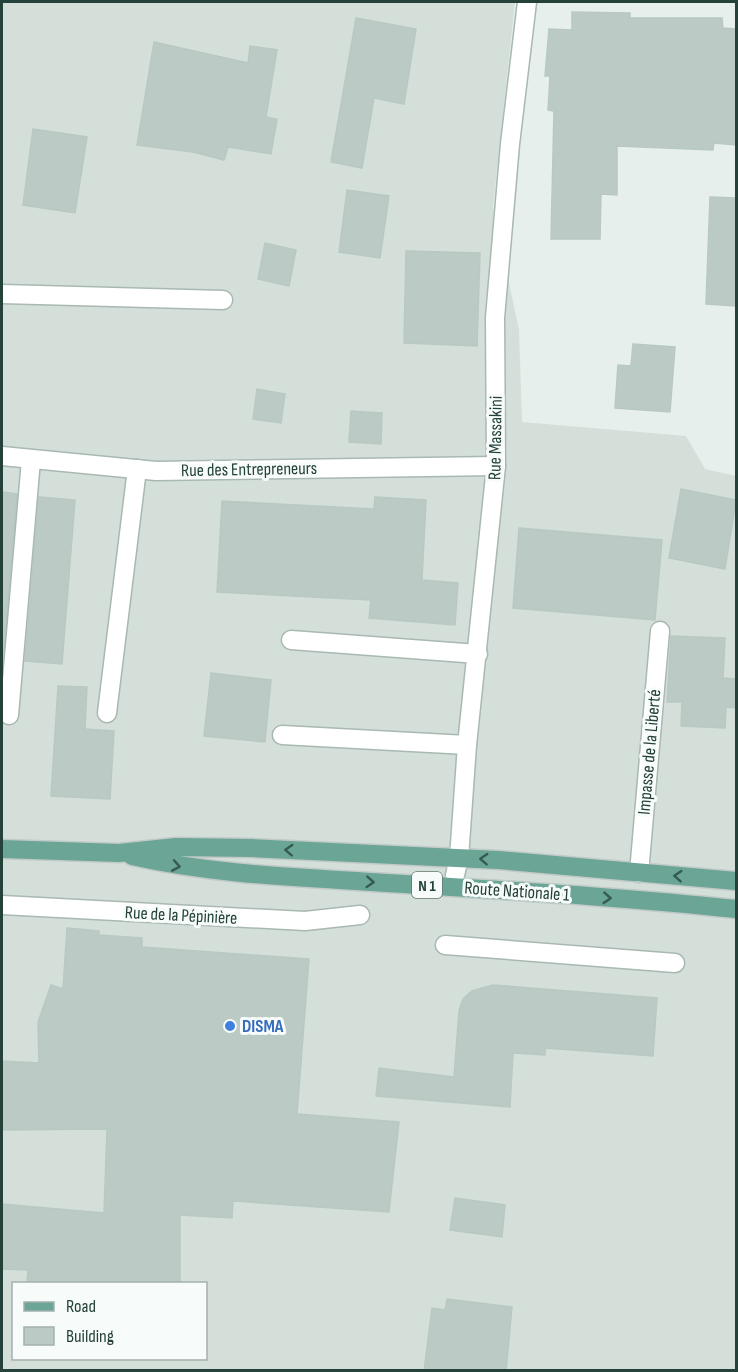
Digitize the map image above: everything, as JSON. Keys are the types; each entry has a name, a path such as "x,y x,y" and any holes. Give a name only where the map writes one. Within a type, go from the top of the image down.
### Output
{"main road":[{"name":"Route Nationale 1","path":"2,849 119,853 177,847 457,866 639,873 736,881"},
{"name":"Route Nationale 1","path":"119,853 177,866 252,875 506,890 736,909"}],"street":[{"name":"Rue Massakini","path":"457,866 496,466 495,318 512,121 527,2"},
{"path":"2,294 224,300"},
{"name":"Rue des Entrepreneurs","path":"2,456 136,470 496,466"},
{"path":"9,716 31,460"},
{"path":"107,713 136,470"},
{"name":"Impasse de la Liberté","path":"639,873 660,631"},
{"path":"291,640 478,654"},
{"path":"282,735 467,745"},
{"name":"Rue de la Pépinière","path":"2,905 305,921 360,915"},
{"path":"446,945 675,963"}],"shaded area":[{"path":"2,2 515,2 493,207 519,330 522,422 686,436 705,469 736,476 736,1370 2,1370"}],"building":[{"path":"572,12 630,13 630,18 722,18 723,28 736,29 736,145 714,143 713,150 617,146 617,195 601,194 600,239 551,239 554,111 548,110 550,76 545,76 549,29 572,30"},
{"path":"356,18 416,29 404,104 374,98 362,168 331,162"},
{"path":"154,42 248,63 250,46 277,50 266,117 277,119 271,154 228,147 224,160 193,152 137,145"},
{"path":"33,129 87,137 75,213 23,205"},
{"path":"347,190 389,196 380,258 339,252"},
{"path":"710,197 736,198 736,306 706,304"},
{"path":"265,243 296,250 289,286 258,279"},
{"path":"406,251 480,253 477,346 404,343"},
{"path":"633,344 675,347 670,412 615,408 618,365 631,366"},
{"path":"257,389 285,394 281,423 253,419"},
{"path":"351,411 382,413 381,444 349,442"},
{"path":"681,489 736,500 725,569 669,558"},
{"path":"2,492 17,494 3,659 2,659"},
{"path":"39,497 75,500 62,664 25,661"},
{"path":"375,497 426,500 422,580 458,583 455,625 369,618 371,600 217,592 222,501 374,509"},
{"path":"519,528 662,540 655,620 513,608"},
{"path":"671,636 725,638 723,678 736,679 736,708 726,707 725,728 681,726 682,702 667,702"},
{"path":"211,673 271,680 265,742 204,736"},
{"path":"58,686 87,687 85,729 114,731 110,799 51,796"},
{"path":"67,928 99,931 99,935 142,938 142,947 309,959 297,1114 399,1122 389,1212 233,1201 232,1218 180,1215 180,1282 27,1282 28,1270 2,1269 2,1204 104,1213 107,1129 2,1130 2,1061 39,1063 38,1022 51,985 63,989"},
{"path":"493,985 657,998 653,1056 545,1048 545,1055 513,1053 510,1107 376,1096 379,1068 454,1077 459,1011 463,999 472,991"},
{"path":"455,1198 505,1205 502,1237 450,1230"},
{"path":"447,1299 512,1307 506,1371 424,1371 432,1308 445,1310"}],"place":[{"name":"DISMA","path":"230,1026"}]}
